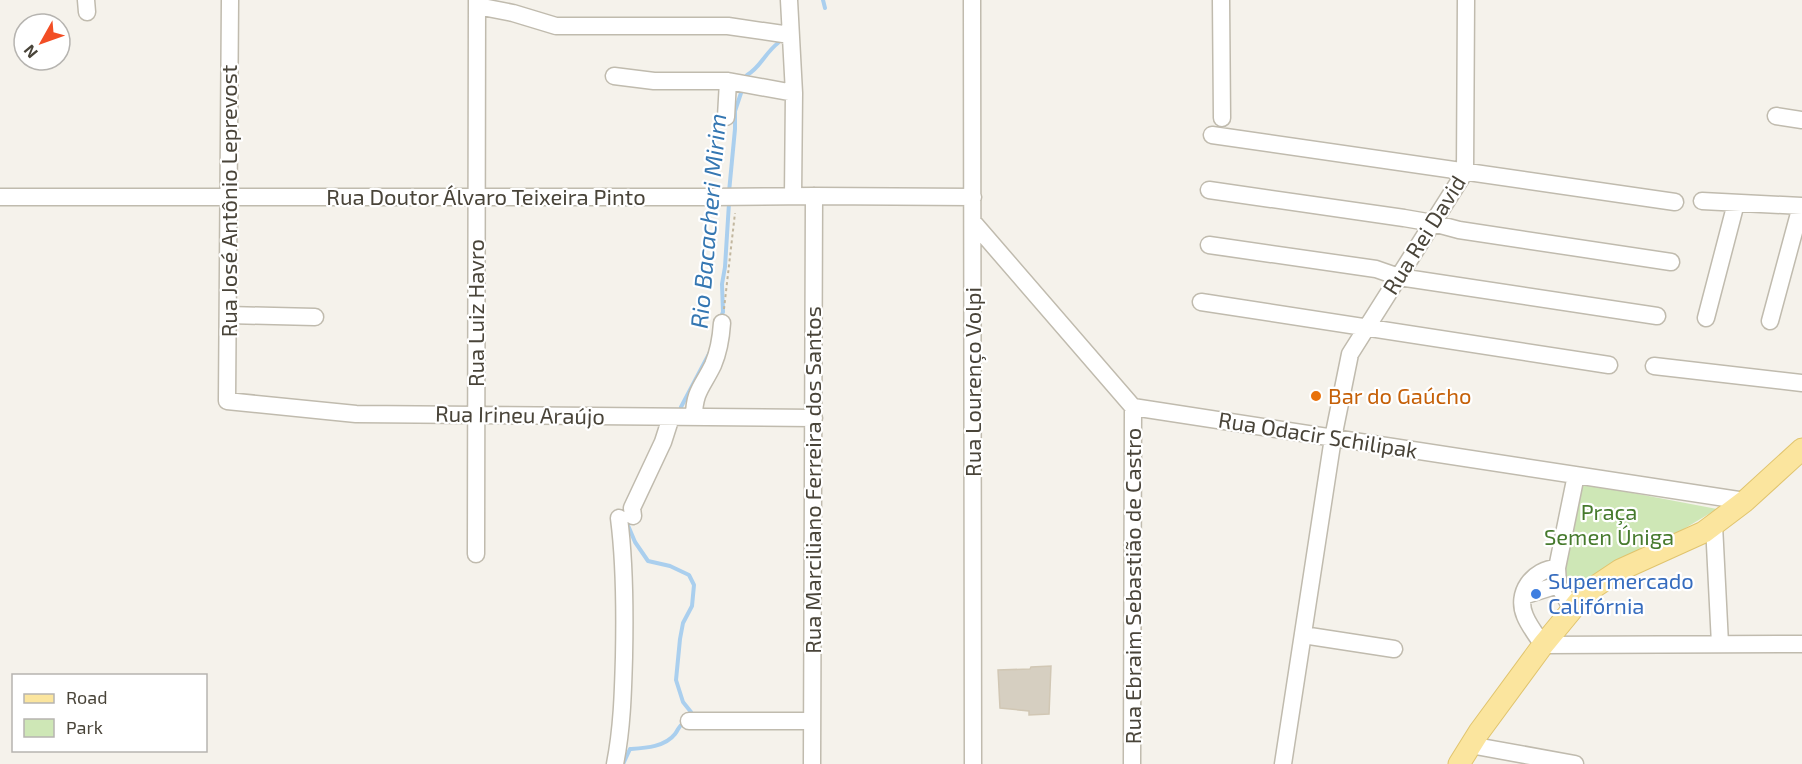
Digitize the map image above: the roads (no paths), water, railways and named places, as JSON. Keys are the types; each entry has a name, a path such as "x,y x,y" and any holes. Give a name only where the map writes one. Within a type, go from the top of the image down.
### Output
{"main road":[{"path":"1459,764 1470,745 1543,645 1572,609 1593,588 1620,570 1691,539 1714,525 1745,501 1802,449"}],"street":[{"name":"Rua José Antônio Leprevost","path":"227,401 230,0"},
{"path":"789,0 794,93 793,196"},
{"name":"Rua Lourenço Volpi","path":"972,0 973,764"},
{"path":"1221,0 1221,118"},
{"name":"Rua Rei David","path":"1333,438 1350,354 1465,172 1466,0"},
{"path":"477,3 556,26 728,26 790,35"},
{"name":"Rua Luiz Havro","path":"476,554 477,3"},
{"path":"614,76 664,81 728,81 794,93"},
{"path":"726,117 728,81"},
{"path":"1776,116 1802,120"},
{"path":"1212,135 1675,202"},
{"path":"1209,190 1433,223 1459,230 1671,262"},
{"name":"Rua Doutor Álvaro Teixeira Pinto","path":"0,197 814,196 973,198"},
{"name":"Rua Marciliano Ferreira dos Santos","path":"812,764 814,196"},
{"path":"1702,201 1802,206 1770,321"},
{"path":"1706,318 1736,203"},
{"path":"973,222 1133,407"},
{"path":"1209,245 1376,269 1399,277 1657,316"},
{"path":"1201,302 1609,365"},
{"path":"228,315 315,317"},
{"path":"694,417 695,397 714,364 721,340 722,323"},
{"path":"1654,366 1802,383"},
{"name":"Rua Irineu Araújo","path":"227,401 356,414 813,418"},
{"name":"Rua Odacir Schilipak","path":"1133,407 1745,501"},
{"name":"Rua Ebraim Sebastião de Castro","path":"1132,764 1133,407"},
{"path":"615,764 622,708 625,620 623,552 626,517 663,442 671,417"},
{"path":"1283,764 1333,438"},
{"path":"1572,609 1558,585 1557,568 1576,475"},
{"path":"1714,525 1720,644"},
{"path":"1557,568 1548,568 1540,573 1527,584 1523,596 1524,616 1543,645 1802,644"},
{"path":"1523,596 1558,585"},
{"path":"1303,635 1394,649"},
{"path":"689,721 812,721"},
{"path":"1470,745 1575,764"}],"waterway":[{"name":"Rio Bacacheri Mirim","path":"823,0 825,8"},
{"name":"Rio Bacacheri Mirim","path":"745,80 747,75 778,43"},
{"name":"Rio Bacacheri Mirim","path":"729,192 735,111 743,87"},
{"name":"Rio Bacacheri Mirim","path":"721,317 729,203"},
{"name":"Rio Bacacheri Mirim","path":"681,407 710,352"},
{"name":"Rio Bacacheri Mirim","path":"627,523 635,542 648,561 670,566 689,575 694,585 692,606 683,623 676,680 683,702 691,712 690,715"},
{"name":"Rio Bacacheri Mirim","path":"623,764 630,749 666,742 684,723"}],"place":[{"name":"Bar do Gaúcho","path":"1316,396"},
{"name":"Supermercado Califórnia","path":"1536,594"}],"park label":[{"name":"Praça Semen Úniga","path":"1609,524"}]}
